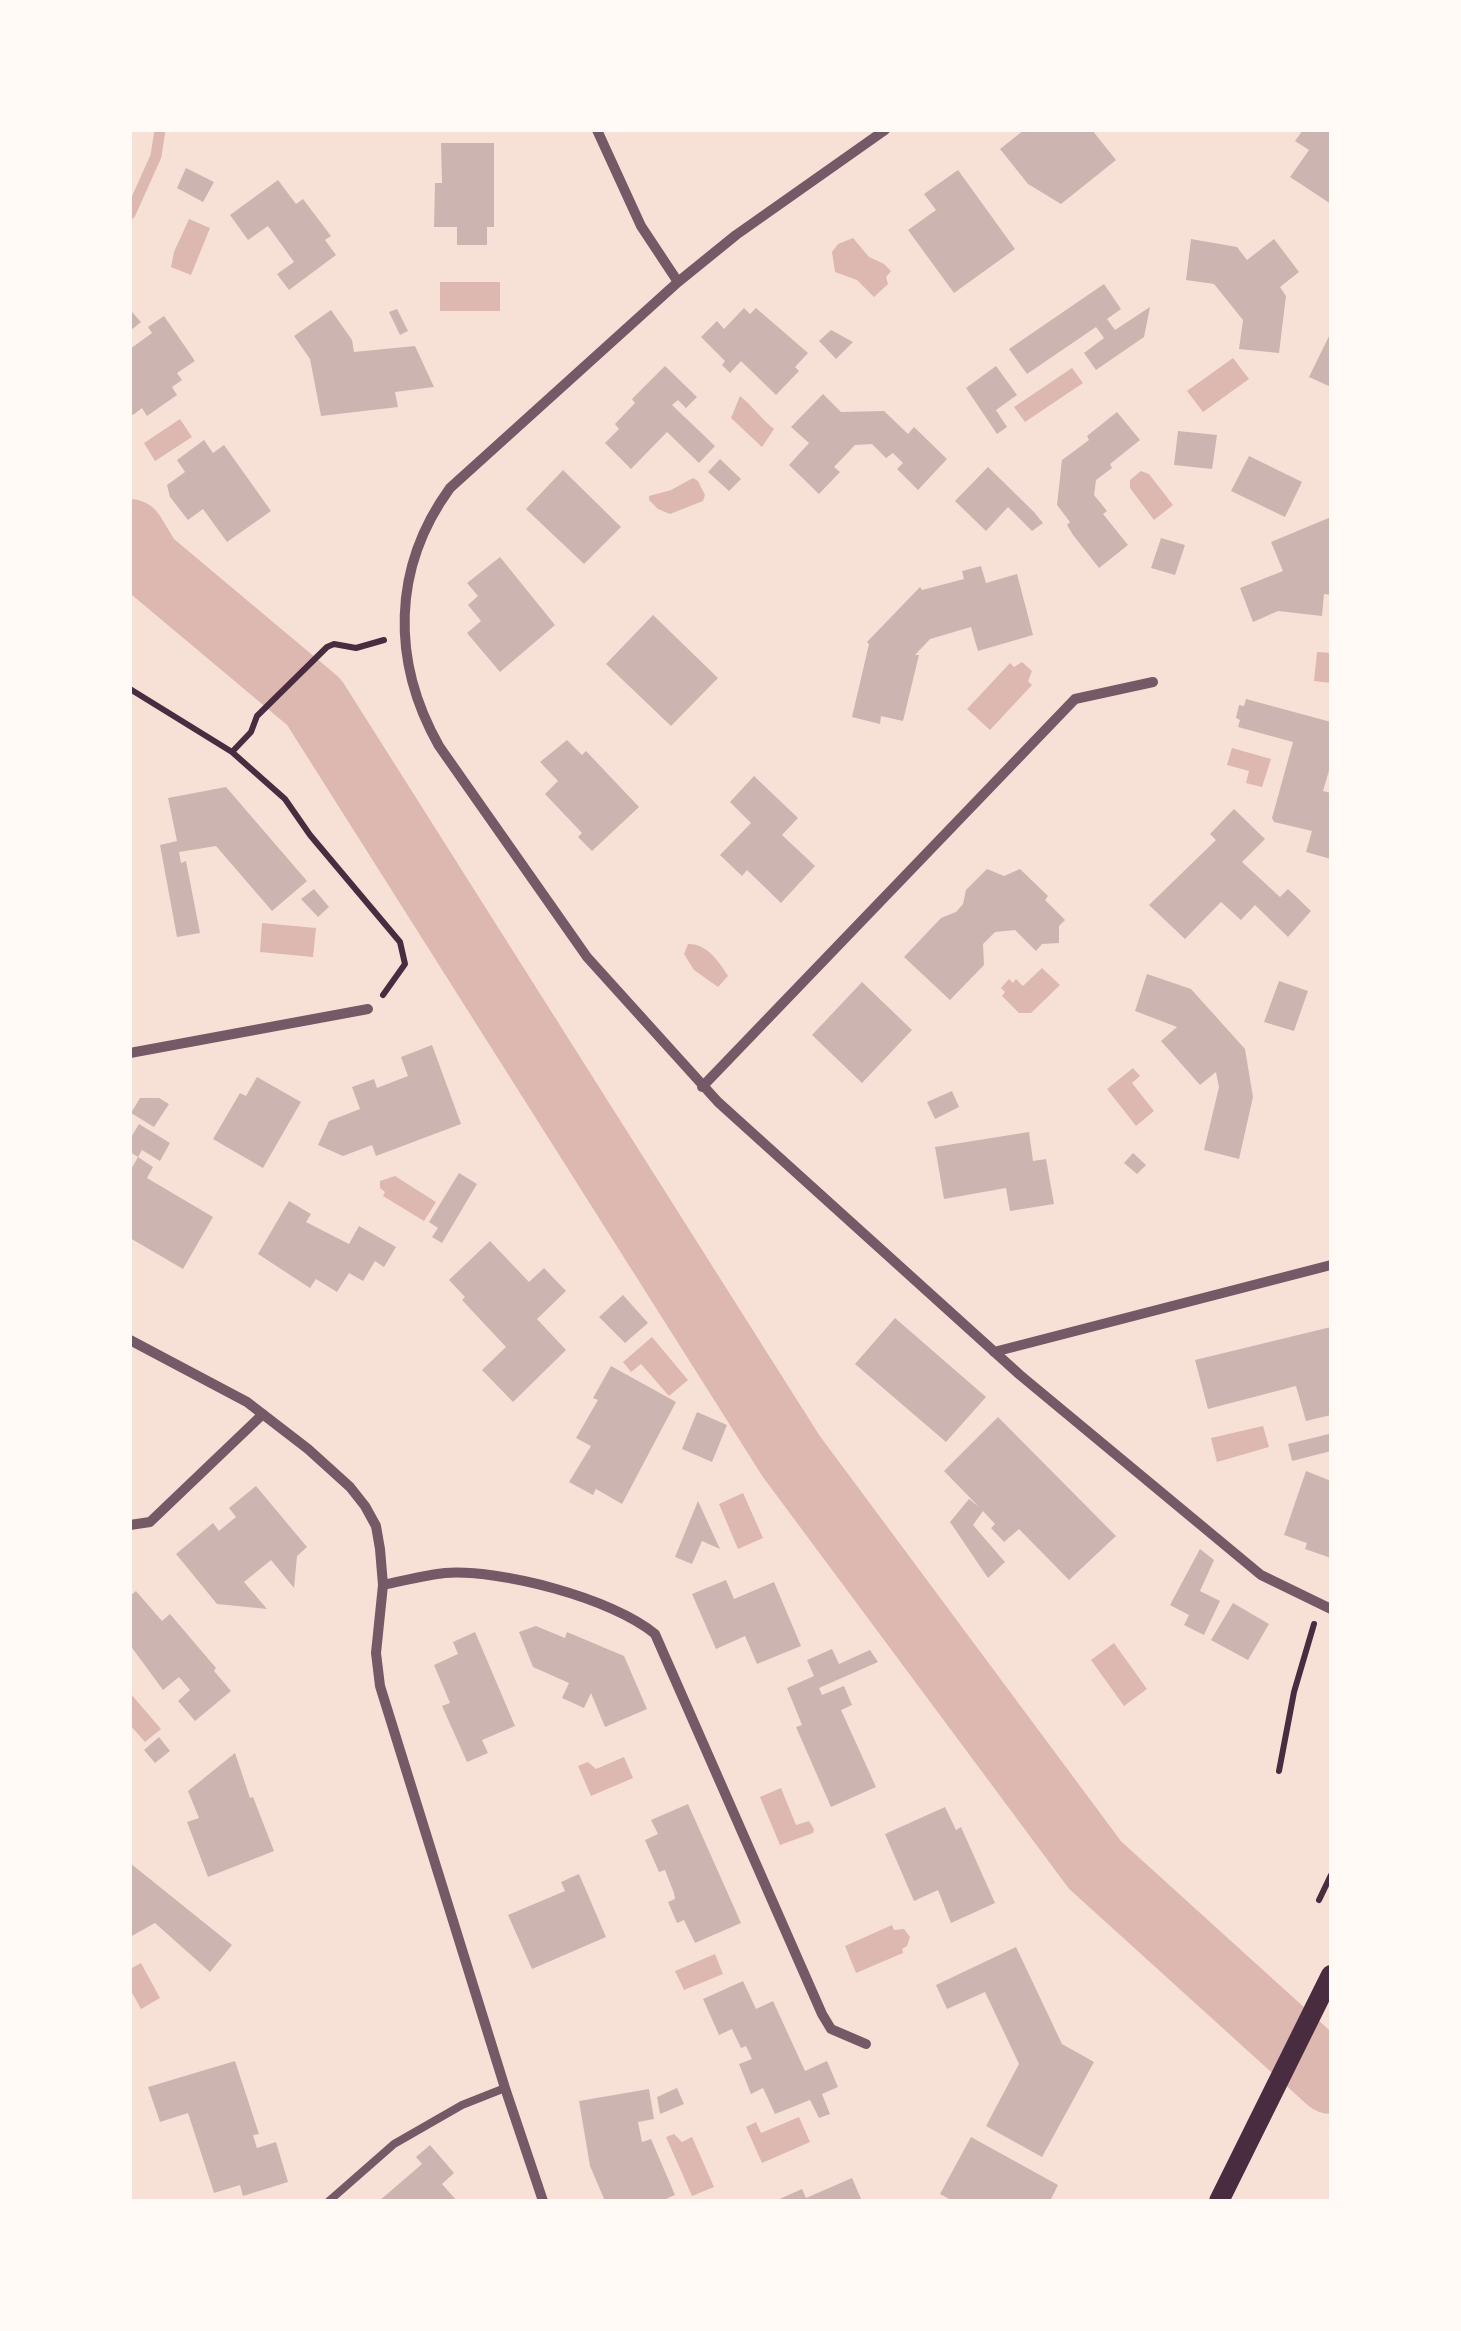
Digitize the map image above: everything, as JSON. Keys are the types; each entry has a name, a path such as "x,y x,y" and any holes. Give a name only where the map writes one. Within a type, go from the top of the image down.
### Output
{"main road":[{"path":"1220,2201 1331,1975"}],"street":[{"path":"597,130 642,226 678,282"},
{"path":"886,130 736,235 678,282 450,488 436,506 418,545 407,592 409,678 420,712 439,746 587,957 702,1087 994,1352 1261,1574 1326,1606"},
{"path":"702,1087 1075,699 1152,682"},
{"path":"130,1052 368,1009"},
{"path":"994,1352 1331,1264"},
{"path":"130,1340 263,1414 336,1474 365,1506 376,1526 383,1585 376,1652 380,1686 543,2201"},
{"path":"130,1526 150,1522 263,1414"},
{"path":"383,1585 443,1573 484,1573 568,1594 618,1612 655,1634 822,2014 832,2029 866,2044"}],"lane":[{"path":"329,2201 394,2144 462,2105 505,2088"}],"path":[{"path":"232,752 251,732 257,716 327,647 334,644 356,648 405,634"},
{"path":"130,689 142,700 232,752 285,799 400,942 405,964 377,1004 368,1009"},
{"path":"1279,1772 1294,1692 1326,1606"},
{"path":"1319,1900 1331,1875"}],"shaded area":[{"path":"189,219 210,228 191,275 171,267"},
{"path":"853,238 869,257 891,271 886,277 888,284 874,297 857,280 835,272 832,252 838,244"},
{"path":"440,282 500,282 500,311 440,311"},
{"path":"1233,358 1249,379 1203,412 1187,391"},
{"path":"1072,368 1083,383 1025,422 1014,407"},
{"path":"740,396 774,429 762,447 731,418"},
{"path":"180,419 192,437 155,461 144,443"},
{"path":"1141,471 1149,474 1173,505 1154,520 1130,488 1130,480"},
{"path":"693,478 705,495 703,501 670,514 649,500 649,496"},
{"path":"1317,652 1331,653 1331,683 1314,681"},
{"path":"1022,662 1032,671 1028,681 1032,685 990,730 967,709 1010,663 1014,667"},
{"path":"1232,748 1271,759 1262,787 1246,783 1249,771 1227,765"},
{"path":"262,923 316,928 313,957 260,952"},
{"path":"688,944 711,954 728,976 718,987 694,970 684,954"},
{"path":"1042,968 1060,985 1031,1013 1019,1013 1002,996 1005,992 1001,988 1009,979 1013,983 1016,979 1023,986"},
{"path":"1133,1068 1140,1076 1132,1083 1154,1111 1136,1126 1107,1089"},
{"path":"395,1176 436,1202 424,1221 383,1196 380,1181"},
{"path":"652,1337 688,1380 669,1396 641,1364 631,1372 623,1362"},
{"path":"1263,1426 1269,1447 1217,1462 1211,1438"},
{"path":"743,1493 763,1538 738,1549 719,1504"},
{"path":"1114,1643 1147,1689 1124,1706 1091,1660"},
{"path":"130,1693 161,1729 145,1742 130,1725"},
{"path":"624,1757 633,1778 591,1796 578,1766 588,1762 596,1769"},
{"path":"781,1788 796,1825 809,1821 814,1829 813,1833 780,1845 760,1797"},
{"path":"892,1925 894,1930 904,1929 910,1937 903,1953 856,1973 845,1946"},
{"path":"715,1954 723,1974 684,1990 675,1971"},
{"path":"141,1963 160,1998 141,2009 130,1989 130,1969"},
{"path":"799,2117 810,2142 762,2163 746,2127 756,2122 761,2133"},
{"path":"674,2134 682,2142 692,2137 714,2187 692,2196 666,2137"}],"building":[{"path":"1024,130 1092,130 1116,160 1061,204 1028,184 1000,149"},
{"path":"1303,130 1331,130 1331,204 1290,177 1309,150 1295,141"},
{"path":"441,143 494,143 494,227 487,227 487,245 457,245 457,227 434,227 435,183 442,183"},
{"path":"186,168 214,182 203,202 177,188"},
{"path":"958,170 1015,249 954,293 908,230 936,210 924,194"},
{"path":"278,180 296,204 303,199 331,236 325,240 336,255 289,290 277,274 294,262 268,226 248,240 230,215"},
{"path":"1191,239 1237,247 1247,260 1274,239 1299,272 1280,287 1286,296 1279,353 1239,349 1243,320 1214,284 1186,280"},
{"path":"1104,284 1121,309 1107,319 1115,330 1150,307 1144,337 1096,370 1084,353 1104,338 1096,327 1027,374 1009,349"},
{"path":"744,308 750,314 756,308 808,353 795,367 799,371 776,395 741,361 730,373 722,365 725,361 701,337 717,321 724,329"},
{"path":"397,309 408,331 400,335 389,312"},
{"path":"331,310 352,340 354,352 415,346 434,387 395,392 398,407 321,416 310,359 294,336"},
{"path":"130,314 141,322 130,331"},
{"path":"164,316 195,361 177,373 182,380 172,387 177,395 147,416 142,408 133,415 130,349 152,333 148,327"},
{"path":"831,330 853,342 836,359 819,341"},
{"path":"1331,332 1331,387 1309,377"},
{"path":"665,366 697,397 686,408 678,400 672,405 715,446 699,463 667,432 631,469 605,443 619,429 615,424 635,403 632,399"},
{"path":"996,366 1017,395 996,410 1007,427 997,434 966,388"},
{"path":"823,394 841,412 884,411 908,434 914,427 947,459 918,490 897,469 903,463 893,453 886,458 872,444 855,445 834,467 840,472 819,494 789,465 809,443 791,427"},
{"path":"1117,412 1140,440 1096,480 1094,495 1107,511 1103,514 1128,545 1099,568 1073,535 1067,525 1070,522 1057,505 1062,460"},
{"path":"1178,431 1217,435 1212,469 1174,465"},
{"path":"204,440 213,453 224,445 271,511 227,542 203,509 188,520 170,497 167,485 185,472 177,460"},
{"path":"1249,456 1302,482 1285,517 1231,491"},
{"path":"720,459 741,479 729,491 708,472"},
{"path":"988,467 1043,523 1032,531 1008,507 986,531 955,501"},
{"path":"563,470 621,527 584,564 526,509"},
{"path":"1331,517 1331,595 1324,594 1322,616 1278,611 1253,622 1240,588 1283,571 1271,542"},
{"path":"1161,538 1185,545 1175,575 1151,568"},
{"path":"500,557 555,625 500,672 467,633 481,621 468,605 478,596 467,583"},
{"path":"981,566 986,583 1017,574 1033,635 978,651 971,627 930,639 915,655 919,655 903,721 881,716 880,724 852,717 867,642 920,587 922,590 964,579 962,571"},
{"path":"653,615 718,678 671,726 606,664"},
{"path":"1246,699 1331,722 1331,764 1323,791 1331,793 1331,859 1306,852 1312,831 1274,822 1293,742 1238,727 1239,705 1244,706"},
{"path":"567,740 582,755 586,751 639,807 592,851 578,837 582,833 545,794 558,781 540,762"},
{"path":"754,776 798,818 782,835 815,866 781,903 747,870 742,876 720,855 751,823 730,802"},
{"path":"226,787 307,881 272,911 216,846 179,852 181,863 186,861 200,933 177,937 160,845 177,841 168,798"},
{"path":"1234,809 1265,839 1242,862 1280,897 1288,889 1311,911 1288,937 1255,905 1241,920 1221,902 1185,939 1149,905 1216,840 1210,834"},
{"path":"987,869 1004,876 1020,869 1048,896 1045,900 1065,920 1059,926 1059,943 1042,944 1036,951 1015,930 995,932 983,944 984,965 950,1000 904,957 941,918 956,912 963,904 966,890"},
{"path":"314,889 329,907 318,917 301,899"},
{"path":"1147,974 1191,989 1245,1049 1253,1097 1239,1159 1204,1150 1219,1087 1216,1072 1200,1085 1161,1041 1177,1027 1135,1011"},
{"path":"1279,981 1308,991 1294,1031 1264,1022"},
{"path":"862,982 912,1030 862,1083 812,1035"},
{"path":"432,1045 461,1124 376,1156 372,1145 343,1156 318,1145 329,1121 360,1109 352,1087 374,1079 377,1088 408,1076 401,1057"},
{"path":"257,1077 301,1102 263,1168 213,1139 240,1093 246,1096"},
{"path":"952,1091 959,1107 935,1119 927,1102"},
{"path":"140,1098 159,1098 169,1104 154,1127 131,1113"},
{"path":"139,1124 170,1143 160,1161 142,1150 138,1157 130,1152 130,1139"},
{"path":"1029,1132 1033,1161 1046,1159 1054,1204 1010,1211 1006,1188 944,1199 935,1147"},
{"path":"1133,1153 1146,1165 1137,1174 1124,1163"},
{"path":"138,1157 153,1167 147,1178 213,1217 183,1269 130,1238 130,1171"},
{"path":"459,1173 477,1184 442,1243 432,1237 438,1228 429,1222"},
{"path":"289,1201 311,1214 306,1222 349,1244 359,1226 396,1247 384,1267 375,1261 363,1281 349,1273 337,1292 316,1279 310,1288 258,1254"},
{"path":"490,1241 529,1282 544,1268 566,1291 537,1319 566,1350 513,1402 482,1370 506,1347 462,1300 465,1297 449,1280"},
{"path":"623,1295 648,1323 625,1343 599,1317"},
{"path":"895,1318 986,1397 946,1442 855,1364"},
{"path":"1331,1327 1331,1415 1306,1421 1296,1386 1208,1409 1195,1360"},
{"path":"611,1366 676,1402 622,1504 596,1489 593,1495 569,1482 591,1446 576,1438 598,1400 593,1398"},
{"path":"697,1412 727,1425 712,1462 682,1449"},
{"path":"998,1417 1116,1536 1069,1580 1019,1529 1004,1542 983,1511 973,1525 1005,1562 988,1578 950,1522 969,1499 979,1507 944,1471"},
{"path":"1329,1434 1331,1451 1292,1461 1288,1444"},
{"path":"1306,1471 1331,1481 1331,1558 1305,1549 1307,1543 1284,1535"},
{"path":"256,1486 307,1547 297,1556 294,1588 271,1560 244,1582 267,1609 217,1604 176,1554 213,1523 219,1531 236,1517 229,1508"},
{"path":"698,1501 720,1549 702,1541 692,1564 675,1557"},
{"path":"1200,1549 1214,1560 1200,1591 1220,1601 1204,1635 1184,1625 1189,1615 1170,1605"},
{"path":"726,1580 734,1599 774,1582 801,1646 757,1664 745,1636 716,1649 692,1594"},
{"path":"136,1591 162,1621 170,1614 231,1691 195,1721 178,1701 190,1690 179,1677 163,1690 130,1645 130,1596"},
{"path":"1233,1603 1269,1624 1248,1660 1211,1640"},
{"path":"536,1626 565,1638 567,1632 624,1656 647,1709 605,1727 591,1693 584,1708 562,1698 569,1683 533,1667 519,1632"},
{"path":"475,1632 515,1726 482,1740 488,1753 467,1762 442,1706 450,1703 434,1665 458,1654 453,1642"},
{"path":"832,1649 839,1664 870,1650 878,1662 819,1688 822,1695 844,1686 852,1705 841,1710 876,1787 831,1807 796,1727 802,1725 787,1688 814,1676 807,1660"},
{"path":"159,1737 170,1751 155,1763 144,1750"},
{"path":"235,1753 274,1851 208,1877 187,1822 199,1818 188,1791"},
{"path":"688,1804 741,1923 695,1943 684,1920 677,1923 668,1902 675,1899 674,1893 665,1870 659,1872 645,1840 658,1834 651,1820"},
{"path":"945,1807 956,1830 961,1827 995,1903 951,1923 938,1890 914,1901 885,1834"},
{"path":"130,1863 232,1945 210,1972 155,1923 130,1937"},
{"path":"579,1874 606,1937 532,1969 508,1915 565,1891 561,1882"},
{"path":"1016,1947 1062,2044 1094,2062 1042,2157 986,2126 1019,2064 985,1992 947,2009 936,1985"},
{"path":"743,1981 756,2009 773,2001 805,2071 827,2061 838,2087 822,2094 830,2114 819,2118 810,2100 775,2114 763,2088 751,2094 739,2064 752,2059 746,2046 741,2048 732,2029 719,2035 703,1999"},
{"path":"235,2061 259,2134 253,2135 257,2148 276,2142 288,2182 243,2196 240,2185 214,2193 188,2113 160,2122 148,2087"},
{"path":"677,2088 684,2104 660,2114 657,2097"},
{"path":"649,2089 654,2119 638,2122 642,2142 651,2139 675,2195 661,2201 605,2201 590,2166 579,2101"},
{"path":"971,2137 1058,2185 1050,2201 953,2201 940,2194"},
{"path":"430,2145 454,2173 442,2184 457,2201 379,2201 422,2164 416,2157"},
{"path":"852,2178 862,2201 775,2201 802,2189 806,2198"}],"waterway":[{"path":"130,214 156,156 160,130"},
{"path":"130,534 147,562 314,702 791,1456 1095,1865 1331,2079"}]}
